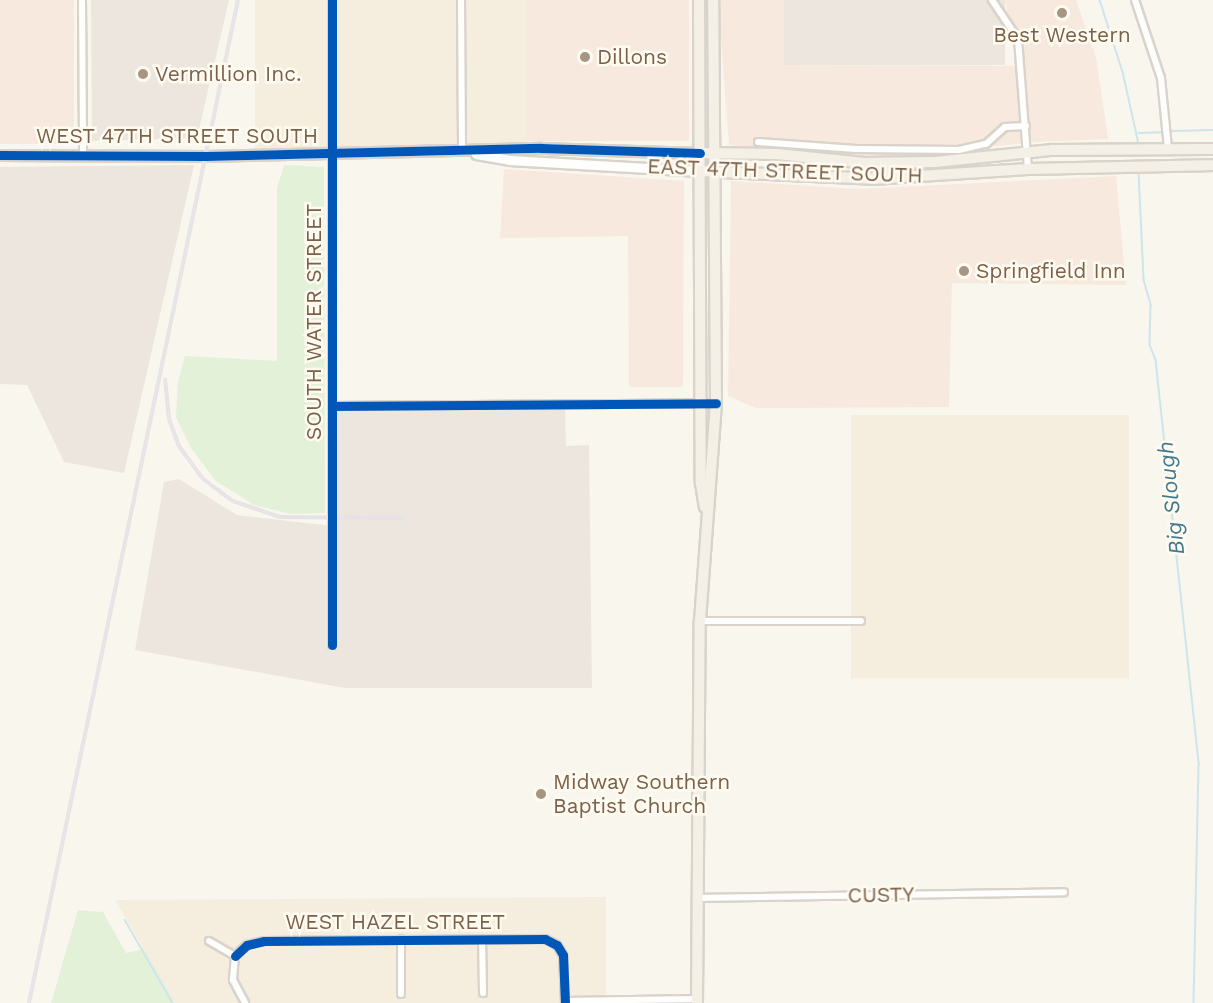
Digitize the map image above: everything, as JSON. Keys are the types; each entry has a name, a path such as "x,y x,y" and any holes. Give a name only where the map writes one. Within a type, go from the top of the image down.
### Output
{"main road":[{"path":"697,1001 700,621 706,510 701,483 703,403 699,0"},
{"path":"706,510 713,487 716,403 712,0"},
{"name":"EAST 47TH STREET SOUTH","path":"700,153 777,154 865,164 935,162 1027,153 1122,148 1213,149"},
{"path":"873,179 881,171 924,170 935,162"},
{"path":"801,174 860,173 865,164"},
{"name":"EAST 47TH STREET SOUTH","path":"700,171 873,179 1028,169 1213,165"}],"street":[{"path":"82,0 83,154"},
{"name":"SOUTH WATER STREET","path":"332,0 332,645"},
{"path":"461,0 462,151"},
{"path":"992,0 1018,39 1028,169"},
{"path":"1136,0 1161,78 1163,148"},
{"path":"758,142 865,150 979,147 1005,127 1026,126"},
{"name":"EAST 47TH STREET SOUTH","path":"462,151 541,148 700,153"},
{"path":"865,150 865,164"},
{"name":"WEST 47TH STREET SOUTH","path":"0,155 332,154 462,151"},
{"name":"EAST 47TH STREET SOUTH","path":"462,151 509,160 700,171"},
{"path":"332,406 716,403"},
{"path":"700,621 861,621"},
{"name":"CUSTY","path":"697,898 1064,892"},
{"path":"401,939 401,994"},
{"path":"482,939 483,993"},
{"name":"WEST HAZEL STREET","path":"235,956 247,945 264,941 545,939 559,947 563,955 565,1002"},
{"path":"209,941 235,956 233,980 245,1003"},
{"path":"565,1002 697,1001"}],"shaded area":[{"path":"0,0 74,0 74,144 0,144"},
{"path":"91,0 229,0 197,138 92,141"},
{"path":"255,0 526,0 526,148 255,148"},
{"path":"526,0 689,0 689,141 526,141"},
{"path":"718,0 784,0 787,65 1018,66 1005,0 1076,0 1096,57 1108,139 1035,142 895,156 833,155 729,145"},
{"path":"784,0 1005,0 1005,65 784,65"},
{"path":"194,165 124,473 64,462 27,385 0,384 0,167"},
{"path":"504,169 684,181 683,387 629,387 628,236 500,238"},
{"path":"1116,176 1126,285 952,283 949,407 756,408 728,396 731,181 860,189"},
{"path":"565,405 566,446 589,445 592,688 345,688 135,650 164,482 179,479 237,515 332,526 332,406"},
{"path":"851,415 1129,415 1129,678 851,678"},
{"path":"606,897 606,1003 175,1003 115,900"}],"green space":[{"path":"284,165 324,167 325,513 291,514 254,505 216,481 191,448 176,417 178,381 185,356 277,361 277,188"},
{"path":"78,910 103,912 126,953 144,949 175,1003 51,1003"}],"waterway":[{"name":"Big Slough","path":"1100,0 1123,72 1139,144"},
{"path":"1172,131 1213,130"},
{"path":"1139,133 1162,132"},
{"name":"Big Slough","path":"1139,172 1144,280 1151,305 1150,345 1156,360 1199,765 1194,1003"},
{"path":"125,920 173,1003"}],"railway":[{"path":"29,1003 238,0"},
{"path":"165,378 169,419 179,446 202,478 233,501 280,517 405,518"}],"cycle path":[{"path":"332,0 332,645"},
{"path":"0,155 206,156 541,148 700,153"},
{"path":"332,406 716,403"},
{"path":"235,956 247,945 264,941 545,939 557,945 563,955 565,1003"}],"place":[{"name":"Best Western","path":"1062,13"},
{"name":"Dillons","path":"585,57"},
{"name":"Vermillion Inc.","path":"143,74"},
{"name":"Springfield Inn","path":"964,271"},
{"name":"Midway Southern Baptist Church","path":"541,794"}]}
